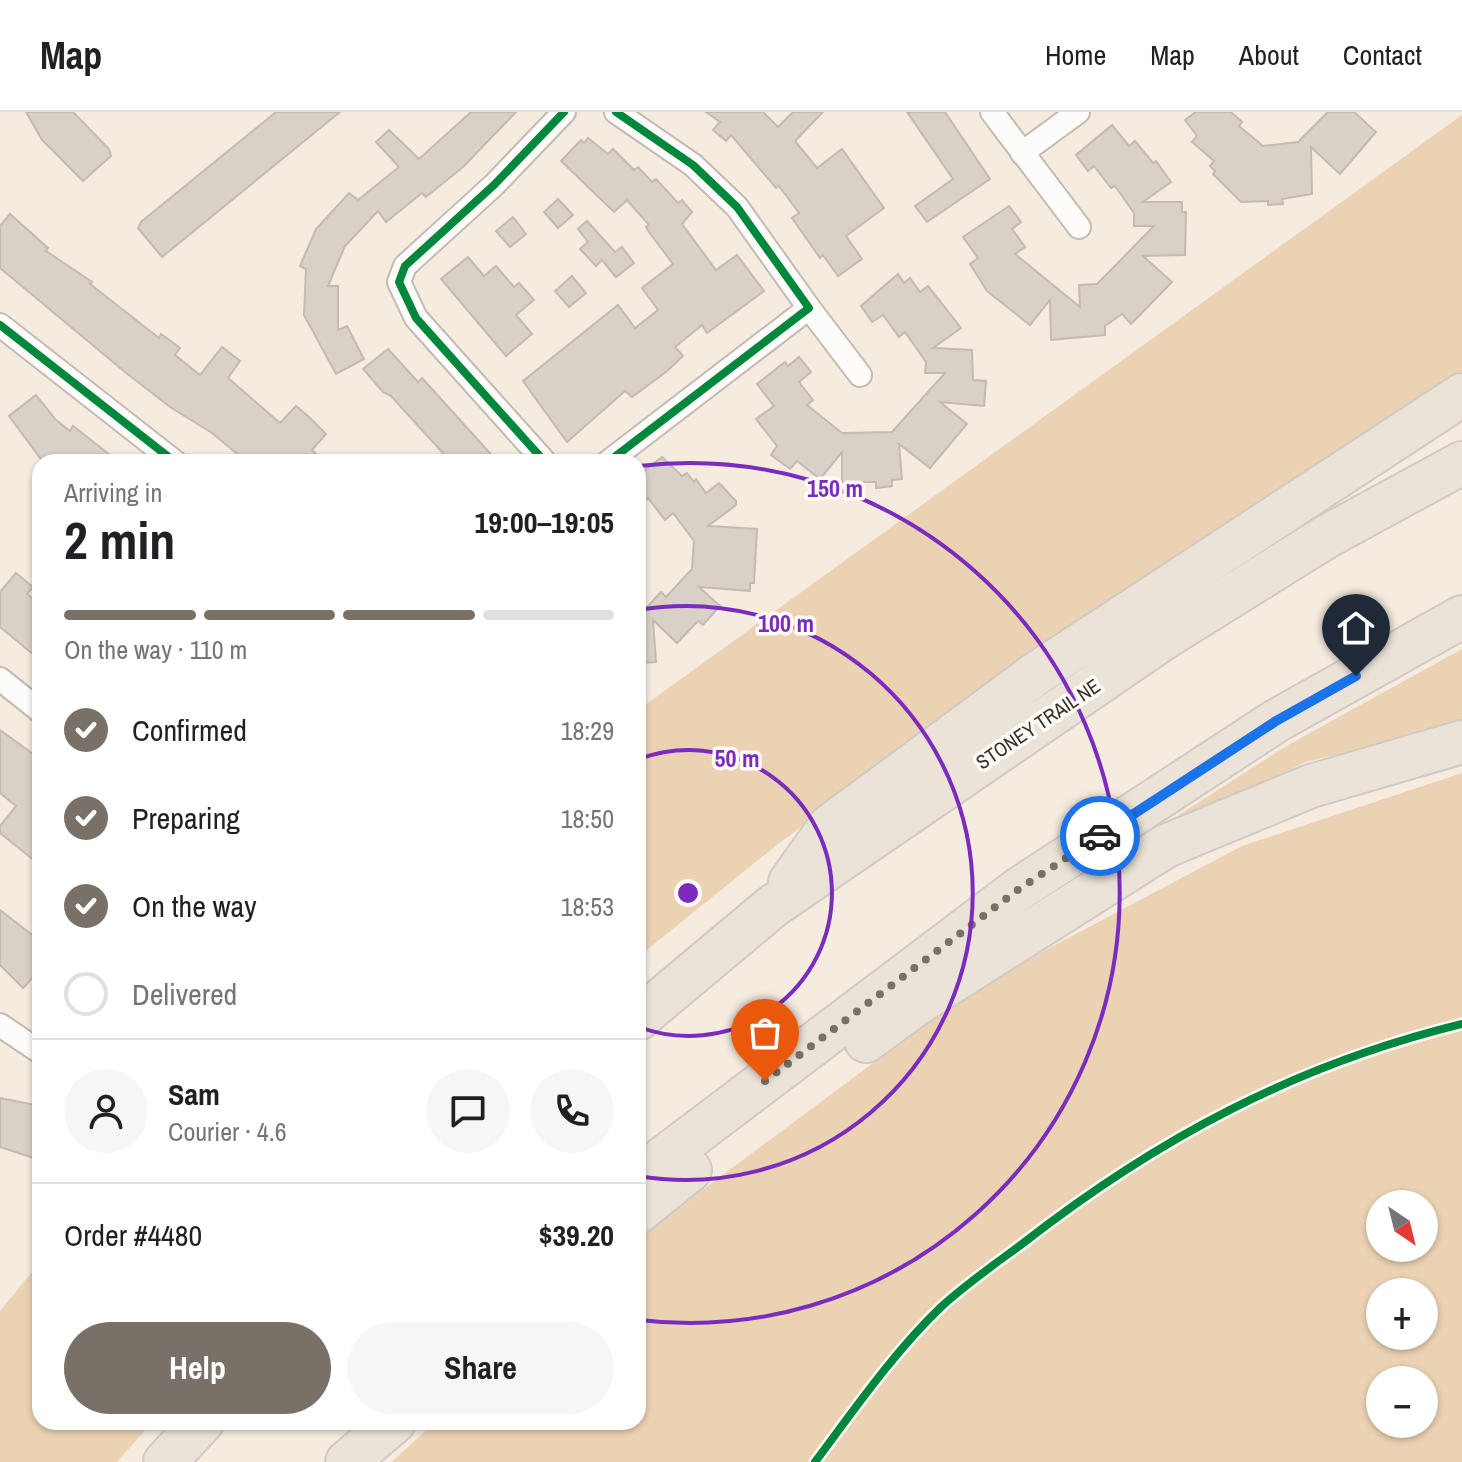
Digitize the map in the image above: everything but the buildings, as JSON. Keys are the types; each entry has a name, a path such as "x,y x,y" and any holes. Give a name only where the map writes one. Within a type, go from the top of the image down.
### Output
{"highway":[{"path":"773,906 830,826 866,799 1037,673 1462,395"},
{"path":"1326,537 1462,453"},
{"name":"STONEY TRAIL NE","path":"646,1012 773,906 1150,647 1326,537 1462,463"},
{"path":"646,1171 1019,889 1276,721 1462,617"},
{"path":"646,1206 915,1005 1166,846 1311,786 1462,742"},
{"path":"165,1462 195,1430"},
{"path":"337,1462 371,1430"},
{"path":"347,1462 385,1430"}],"street":[{"path":"538,454 416,318 399,282 405,266 494,185 564,112"},
{"path":"616,112 693,165 737,207 860,375"},
{"path":"992,112 1079,227"},
{"path":"1022,153 1078,112"},
{"path":"618,454 809,308"},
{"path":"0,325 165,454"},
{"path":"0,679 32,705"},
{"path":"0,1025 32,1047"}],"shaded area":[{"path":"1462,115 1462,376 1023,665 778,844 646,951 646,704"},
{"path":"1462,649 1462,726 1305,762 1101,865 1288,745"},
{"path":"1462,773 1462,1462 392,1462 426,1430 646,1430 646,1232 974,988 1242,846"},
{"path":"32,1272 32,1430 145,1430 117,1462 0,1462 0,1311"}],"cycle path":[{"path":"538,454 416,318 399,282 405,266 494,185 564,112"},
{"path":"616,112 693,165 737,207 809,308 618,454"},
{"path":"0,325 165,454"},
{"path":"815,1462 891,1362 941,1307 1073,1206 1177,1139 1285,1084 1342,1061 1462,1024"}],"way so far":[{"path":"765,1081 1019,889 1100,836"}],"route":[{"path":"1100,836 1276,721 1356,676"}]}
